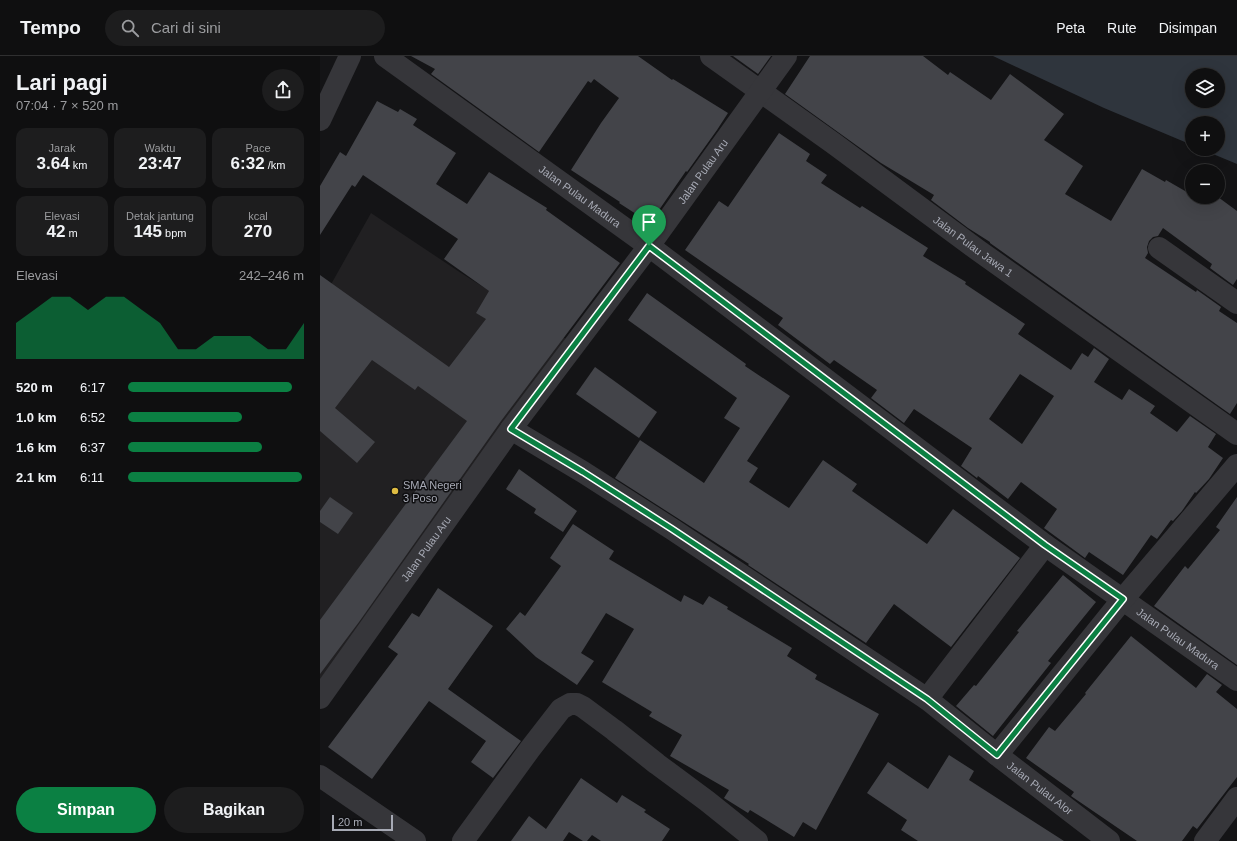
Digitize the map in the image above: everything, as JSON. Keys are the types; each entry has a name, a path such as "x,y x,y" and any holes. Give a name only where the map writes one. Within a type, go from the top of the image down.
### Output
{"street":[{"path":"320,120 350,56"},
{"name":"Jalan Pulau Madura","path":"385,56 649,246 1045,545 1237,680"},
{"name":"Jalan Pulau Jawa 1","path":"711,56 1237,434"},
{"name":"Jalan Pulau Aru","path":"320,698 511,429 649,246 786,56"},
{"path":"1159,248 1237,303"},
{"name":"Jalan Pulau Alor","path":"511,429 583,472 666,525 927,699 997,755 1110,841"},
{"path":"997,755 1123,599 1237,465"},
{"path":"927,699 1045,545"},
{"path":"463,841 539,737 561,709 570,704 576,704 583,707 708,801 757,841"},
{"path":"320,776 415,841"},
{"path":"1205,841 1237,798"}],"shaded area":[{"path":"993,56 1237,56 1237,164 1218,156 1225,156 1225,116 1185,116 1185,142 1104,108"},
{"name":"SMA Negeri 3 Poso","path":"371,213 461,273 574,344 320,702 320,304"}],"building":[{"path":"411,56 638,56 672,80 673,79 728,113 650,223 571,170 619,98 594,79 591,83 588,81 539,152 431,74 435,69"},
{"path":"733,56 771,56 758,74"},
{"path":"810,56 923,56 948,75 950,72 991,100 1010,74 1064,114 1044,140 1083,166 1065,194 1111,221 1142,169 1185,191 1185,204 1225,204 1225,202 1237,211 1237,279 1233,285 1210,268 1212,264 1163,228 1158,236 1153,237 1149,241 1147,247 1148,253 1145,258 1196,292 1197,290 1221,307 1219,311 1237,323 1237,403 1230,414 990,242 968,228 931,200 934,195 881,163 785,94"},
{"path":"377,101 398,112 400,109 417,119 413,125 456,153 436,184 467,204 489,172 547,208 546,210 620,263 501,421 359,622 320,674 320,620 467,421 418,386 415,390 372,360 335,408 375,442 357,463 320,431 320,275 449,367 486,319 476,313 489,291 444,259 458,239 363,175 355,187 352,185 320,235 320,186 340,152 346,156"},
{"path":"779,133 810,154 806,161 827,175 821,183 860,208 862,206 928,248 923,256 966,282 965,284 1025,324 1018,334 1071,370 1082,353 1088,357 1094,348 1109,359 1094,382 1122,400 1129,389 1155,406 1150,413 1177,432 1190,416 1216,434 1208,447 1223,458 1209,479 1196,493 1195,492 1182,511 1173,521 1171,520 1157,539 1151,535 1123,575 1089,552 1085,558 1044,528 1057,509 1021,482 1008,499 978,476 977,478 961,466 972,448 914,409 904,423 871,398 877,390 834,360 830,364 778,325 783,318 685,250 719,201 728,207","holes":["1020,374 1054,396 1022,444 989,419"]},
{"path":"647,293 746,364 745,366 790,396 747,461 758,468 749,482 789,508 823,460 857,484 852,491 927,544 953,509 1020,558 951,647 894,604 866,643 748,565 749,564 615,478 640,440 704,483 740,428 724,418 737,398 628,320"},
{"path":"595,367 657,412 639,438 576,394"},
{"path":"519,469 577,511 563,532 534,513 536,509 506,489"},
{"path":"330,497 353,513 338,534 320,522 320,511"},
{"path":"1237,497 1237,665 1154,606 1185,566 1188,569 1220,530 1216,527"},
{"path":"573,524 614,551 609,559 681,602 684,595 703,605 709,596 728,607 727,609 792,648 787,656 817,675 815,679 879,714 816,830 803,822 794,837 750,810 748,813 724,798 729,790 670,756 682,735 649,716 652,712 602,682 634,629 606,613 581,653 594,661 577,685 536,657 506,629 520,612 525,616 561,566 550,558"},
{"path":"1063,575 1096,602 1048,661 1051,663 993,736 956,706 974,685 976,686 1019,632 1017,631"},
{"path":"438,588 493,626 448,689 521,741 493,778 471,762 486,741 429,701 372,779 328,747 398,654 388,647 412,613 419,617"},
{"path":"1131,636 1196,688 1207,674 1222,685 1216,692 1237,709 1237,777 1197,829 1193,826 1182,841 1137,841 1071,796 1074,792 1026,758 1049,727 1055,731"},
{"path":"949,755 974,771 969,780 1064,841 918,841 901,830 907,820 867,793 888,762 928,789"},
{"path":"581,778 617,803 622,795 646,810 644,812 670,829 662,841 601,841 592,835 587,841 583,841 569,832 563,841 511,841 529,816 546,829"}],"place":[{"name":"SMA Negeri 3 Poso","path":"395,491"}],"route":[{"path":"649,246 1045,545 1123,599 997,755 927,699 672,529 583,472 511,429 649,246"}]}
